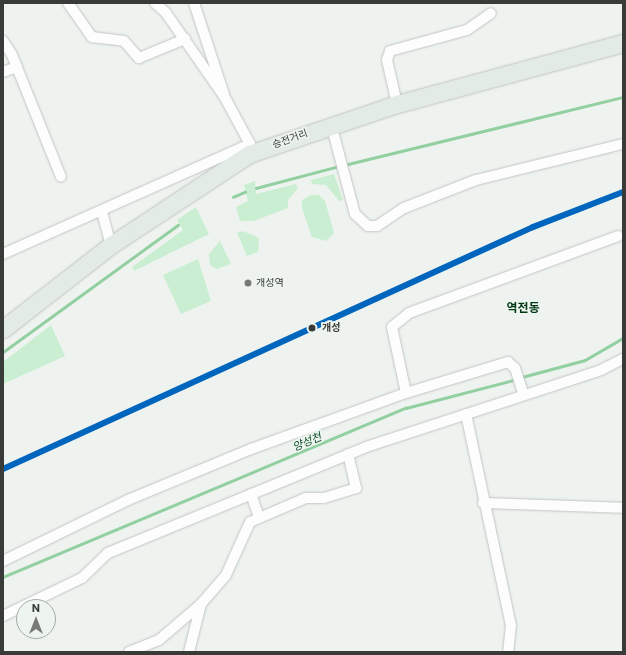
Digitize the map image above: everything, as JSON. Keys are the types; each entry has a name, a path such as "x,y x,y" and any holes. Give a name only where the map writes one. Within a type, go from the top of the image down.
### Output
{"main road":[{"name":"승전거리","path":"3,329 111,245 249,149 396,104 623,43"}],"street":[{"path":"68,3 92,37 124,41 139,58 185,39"},
{"path":"155,3 185,39 224,96"},
{"path":"3,254 249,149 224,96 194,3"},
{"path":"396,104 387,60 390,51 467,30 491,13"},
{"path":"3,41 8,53 17,67 61,177"},
{"path":"3,72 17,67"},
{"path":"331,124 355,214 368,226 377,226 404,208 476,180 623,144"},
{"path":"102,212 111,245"},
{"path":"406,393 392,327 409,313 618,236"},
{"path":"3,616 82,578 108,553 348,454 466,414 523,391 601,370 623,359"},
{"path":"3,561 128,500 243,452 406,393 508,362 515,368 523,391"},
{"path":"466,414 483,503 511,625 508,652"},
{"path":"129,652 159,640 201,604 226,575 250,522 306,498 324,498 356,488 348,454"},
{"path":"251,494 259,517"},
{"path":"483,503 623,508"},
{"path":"189,652 201,604"}],"green space":[{"path":"334,174 343,200 339,201 326,185 312,184 311,180"},
{"path":"255,181 256,194 296,184 298,188 288,200 288,208 254,221 240,221 236,207 248,201 244,185"},
{"path":"311,195 319,195 325,201 334,233 326,241 312,237 302,208 302,200"},
{"path":"196,207 209,234 134,271 132,267 183,230 177,220"},
{"path":"243,231 259,238 258,252 247,256 237,233"},
{"path":"220,241 231,264 216,269 210,265 209,254"},
{"path":"198,259 211,301 181,314 163,275"},
{"path":"51,325 65,356 3,384 3,362"}],"waterway":[{"path":"344,165 623,97"},
{"path":"256,188 339,166"},
{"path":"233,197 245,192"},
{"path":"3,352 178,225"},
{"name":"양성천","path":"522,377 585,360 623,338"},
{"name":"양성천","path":"3,577 406,408 517,379"}],"railway":[{"path":"312,329 533,227 623,192"}],"transit line":[{"path":"3,469 533,227 623,192"}],"place":[{"name":"개성역","path":"248,283"},
{"name":"개성","path":"312,328"}],"district":[{"name":"역전동","path":"523,308"}]}
